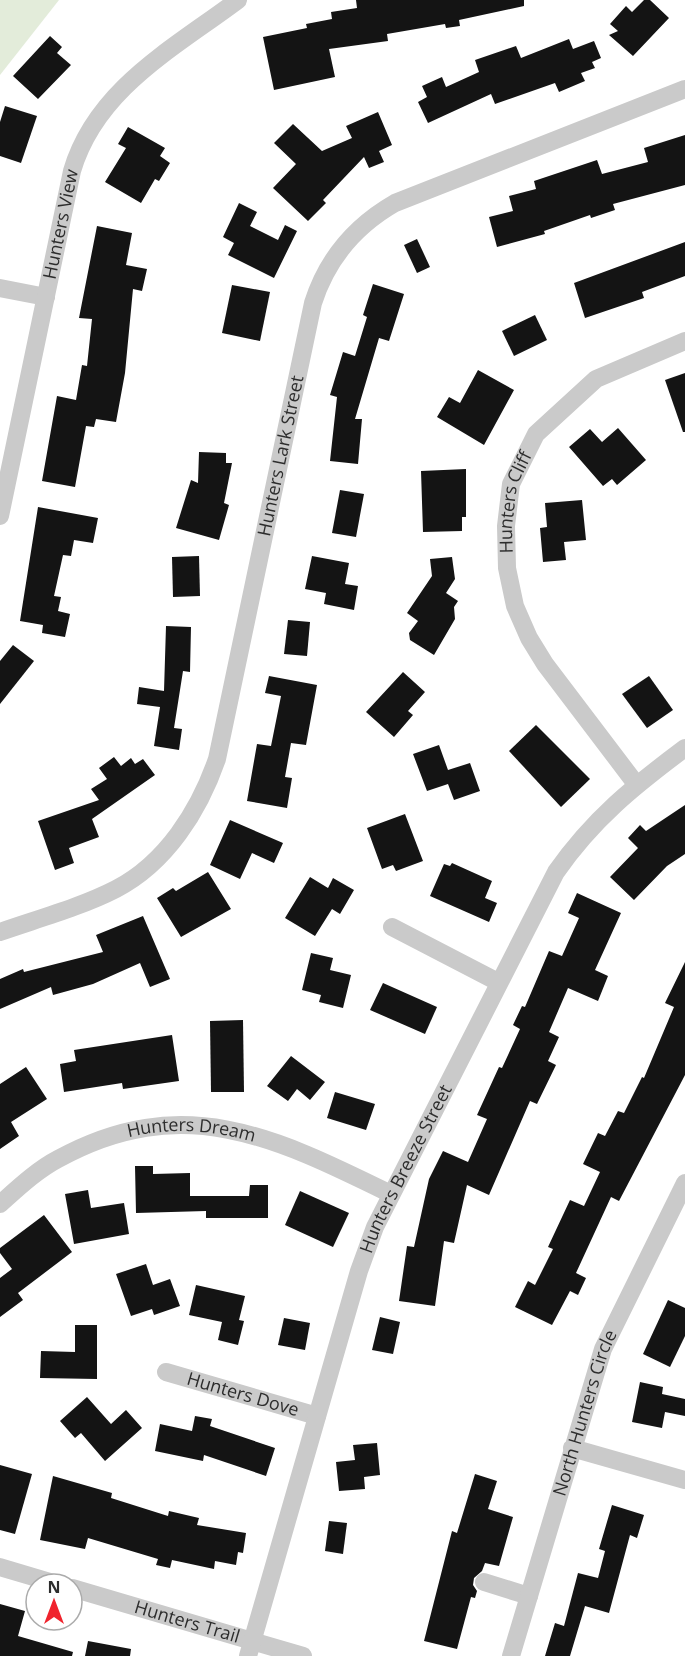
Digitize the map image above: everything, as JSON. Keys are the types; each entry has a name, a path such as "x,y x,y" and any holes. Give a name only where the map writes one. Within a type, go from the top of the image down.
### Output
{"street":[{"name":"Hunters View","path":"0,516 72,171 90,125 110,100 134,79 238,0"},
{"name":"Hunters Lark Street","path":"0,933 115,890 142,873 163,853 184,827 207,788 217,759 313,303 334,258 355,232 395,203 685,89"},
{"path":"0,288 46,297"},
{"name":"Hunters Cliff","path":"636,784 545,664 529,638 515,606 507,568 506,526 511,484 536,434 596,379 685,341"},
{"name":"Hunters Breeze Street","path":"250,1649 359,1271 375,1227 556,872 593,823 636,784 685,748"},
{"path":"392,927 498,982"},
{"name":"Hunters Dream","path":"0,1204 57,1159 112,1134 169,1125 198,1125 255,1134 315,1156 391,1194"},
{"name":"North Hunters Circle","path":"512,1656 603,1349 685,1183"},
{"name":"Hunters Dove","path":"166,1372 317,1416"},
{"path":"572,1448 685,1480"},
{"path":"0,1567 24,1574"},
{"path":"484,1582 529,1596"},
{"name":"Hunters Trail","path":"84,1592 250,1649 303,1656"}],"green space":[{"path":"0,0 59,0 0,75"}],"building":[{"path":"356,0 524,0 524,6 459,20 460,26 446,28 445,24 387,34 388,41 329,49 335,77 274,90 263,37 307,28 306,24 332,19 331,12 357,8"},
{"path":"644,0 650,0 669,18 633,56 609,35 618,31 610,24 626,6 632,12"},
{"path":"50,36 62,47 57,53 71,65 38,99 13,76"},
{"path":"569,39 573,49 594,41 601,58 592,62 595,68 581,73 585,81 559,92 555,83 495,104 491,94 428,123 418,102 427,97 422,86 442,77 446,87 479,72 475,60 516,46 521,58"},
{"path":"5,106 37,116 21,163 0,156 0,122"},
{"path":"378,112 392,145 379,151 384,162 369,168 364,157 323,200 326,203 308,221 273,188 296,164 274,143 293,124 322,151 352,138 346,126"},
{"path":"128,127 165,148 160,156 170,163 159,181 155,179 141,203 105,182 126,148 118,144"},
{"path":"685,135 685,185 613,204 615,210 591,218 590,215 544,231 545,234 497,247 489,217 513,211 509,196 536,189 534,181 597,160 602,174 648,162 644,148"},
{"path":"239,203 257,212 250,226 278,240 285,225 297,231 274,278 228,255 234,243 223,237"},
{"path":"97,226 132,233 126,265 147,269 142,291 133,289 125,373 116,422 96,419 94,427 86,426 75,487 42,481 57,396 76,400 82,365 87,366 92,319 79,318"},
{"path":"417,239 430,267 417,273 404,245"},
{"path":"685,242 685,276 642,292 644,298 585,318 574,283"},
{"path":"373,284 404,294 389,341 379,338 355,419 362,419 358,464 330,461 337,397 330,395 343,352 355,356 367,317 363,315"},
{"path":"232,285 270,292 260,341 222,333"},
{"path":"535,315 547,340 514,356 502,331"},
{"path":"478,370 514,390 484,445 437,417 449,397 460,403"},
{"path":"685,373 685,432 683,432 665,380"},
{"path":"618,428 646,460 617,485 612,479 603,486 569,447 590,429 602,442"},
{"path":"199,452 226,453 226,463 232,463 224,503 229,505 219,540 176,528 191,480 198,483"},
{"path":"466,469 466,517 462,517 462,531 423,532 421,471"},
{"path":"340,490 364,494 356,537 332,533"},
{"path":"582,500 586,540 564,542 566,560 543,562 540,528 547,527 545,503"},
{"path":"38,507 98,518 93,543 74,540 71,556 63,555 54,596 61,597 58,611 70,614 65,637 42,633 43,625 20,621"},
{"path":"199,556 200,596 173,597 172,557"},
{"path":"312,556 349,563 345,584 358,586 354,610 324,604 326,593 305,589"},
{"path":"452,557 455,579 446,593 458,601 454,607 455,619 434,655 410,640 409,633 418,621 407,613 432,576 430,559"},
{"path":"288,620 310,622 307,656 284,654"},
{"path":"166,626 191,627 190,672 183,671 174,728 182,729 179,750 154,746 160,707 137,704 139,687 164,691"},
{"path":"13,645 34,661 0,704 0,661"},
{"path":"403,672 425,692 408,711 413,715 394,737 366,712"},
{"path":"269,676 317,685 306,745 291,743 285,777 292,778 287,808 247,801 257,744 271,746 281,696 265,693"},
{"path":"649,676 673,710 647,728 622,694"},
{"path":"536,725 590,779 561,807 509,751"},
{"path":"439,745 448,770 470,763 480,791 454,800 448,784 427,791 413,754"},
{"path":"114,757 121,766 131,758 135,764 143,759 155,775 92,819 99,837 69,848 74,863 55,870 38,821 99,800 91,789 107,779 99,768"},
{"path":"685,805 685,854 667,866 634,900 610,877 638,848 628,838 640,825 646,831"},
{"path":"405,814 423,861 396,871 393,865 382,869 367,828"},
{"path":"230,820 283,843 274,863 252,853 240,879 210,865"},
{"path":"452,863 492,881 485,898 497,903 489,922 430,896 444,864 450,866"},
{"path":"208,872 231,909 181,937 157,898 173,888 176,891"},
{"path":"310,877 328,888 333,878 354,890 340,914 332,909 315,936 285,918"},
{"path":"577,893 621,913 595,970 608,976 598,1001 568,988 549,1032 559,1037 548,1061 556,1065 537,1104 530,1101 489,1195 467,1185 454,1243 444,1241 435,1306 399,1301 407,1246 414,1247 429,1179 443,1151 468,1162 487,1119 477,1115 520,1029 513,1025 522,1006 525,1007 549,951 562,956 579,918 568,913"},
{"path":"143,916 170,979 150,987 140,963 93,984 53,995 51,987 0,1009 0,979 23,969 24,972 103,952 96,935"},
{"path":"311,953 333,958 330,970 351,975 343,1008 319,1002 321,995 302,990"},
{"path":"685,962 685,1075 619,1201 611,1197 576,1273 586,1278 578,1295 570,1291 552,1325 515,1307 528,1281 535,1285 553,1249 548,1247 570,1200 584,1206 600,1172 583,1164 598,1133 605,1136 618,1111 624,1113 642,1077 644,1078 674,1007 665,1003"},
{"path":"383,983 437,1007 425,1034 370,1010"},
{"path":"243,1020 244,1092 211,1092 210,1021"},
{"path":"172,1035 179,1081 123,1089 122,1083 64,1092 60,1064 76,1061 74,1050"},
{"path":"291,1056 325,1082 310,1100 297,1089 288,1101 267,1086"},
{"path":"26,1067 47,1099 11,1122 19,1136 0,1149 0,1084"},
{"path":"335,1092 375,1104 366,1130 327,1118"},
{"path":"135,1166 153,1166 153,1174 190,1173 190,1196 249,1196 250,1185 268,1185 268,1218 206,1218 206,1211 136,1213"},
{"path":"88,1190 91,1208 124,1203 129,1234 74,1244 65,1194"},
{"path":"300,1191 349,1213 333,1247 285,1225"},
{"path":"44,1215 72,1252 18,1293 23,1300 0,1317 0,1278 12,1269 0,1253 0,1248"},
{"path":"146,1264 153,1285 170,1279 180,1306 154,1315 152,1309 131,1316 116,1274"},
{"path":"196,1285 245,1296 239,1320 244,1321 238,1345 218,1340 222,1322 189,1315"},
{"path":"668,1300 685,1308 685,1336 670,1367 643,1354"},
{"path":"380,1317 400,1322 393,1354 372,1350"},
{"path":"284,1318 310,1323 305,1350 278,1345"},
{"path":"75,1325 97,1325 97,1379 40,1378 41,1351 75,1352"},
{"path":"640,1382 663,1387 662,1394 685,1399 685,1416 665,1412 662,1428 632,1422"},
{"path":"87,1397 111,1424 126,1410 142,1428 105,1461 81,1433 75,1438 60,1421"},
{"path":"195,1416 212,1419 210,1426 275,1448 266,1476 204,1455 203,1461 155,1451 160,1424 192,1431"},
{"path":"377,1443 380,1475 364,1477 365,1489 339,1491 336,1462 355,1460 353,1445"},
{"path":"0,1465 32,1474 15,1534 0,1530"},
{"path":"475,1474 497,1481 488,1509 513,1517 499,1566 485,1563 482,1571 474,1578 473,1585 477,1591 475,1598 471,1597 457,1649 424,1641 452,1531 457,1533"},
{"path":"53,1476 112,1493 111,1498 168,1516 169,1511 199,1518 197,1525 246,1533 243,1553 238,1552 236,1565 215,1561 214,1569 172,1560 170,1568 156,1565 158,1559 88,1538 85,1549 40,1540"},
{"path":"612,1505 644,1515 637,1538 630,1535 609,1613 585,1606 570,1656 545,1656 555,1623 564,1626 578,1573 598,1578 605,1551 599,1549"},
{"path":"329,1521 347,1523 343,1554 325,1551"},
{"path":"0,1604 24,1611 18,1636 73,1652 72,1656 0,1656"},
{"path":"88,1641 131,1649 130,1656 85,1656"}]}
